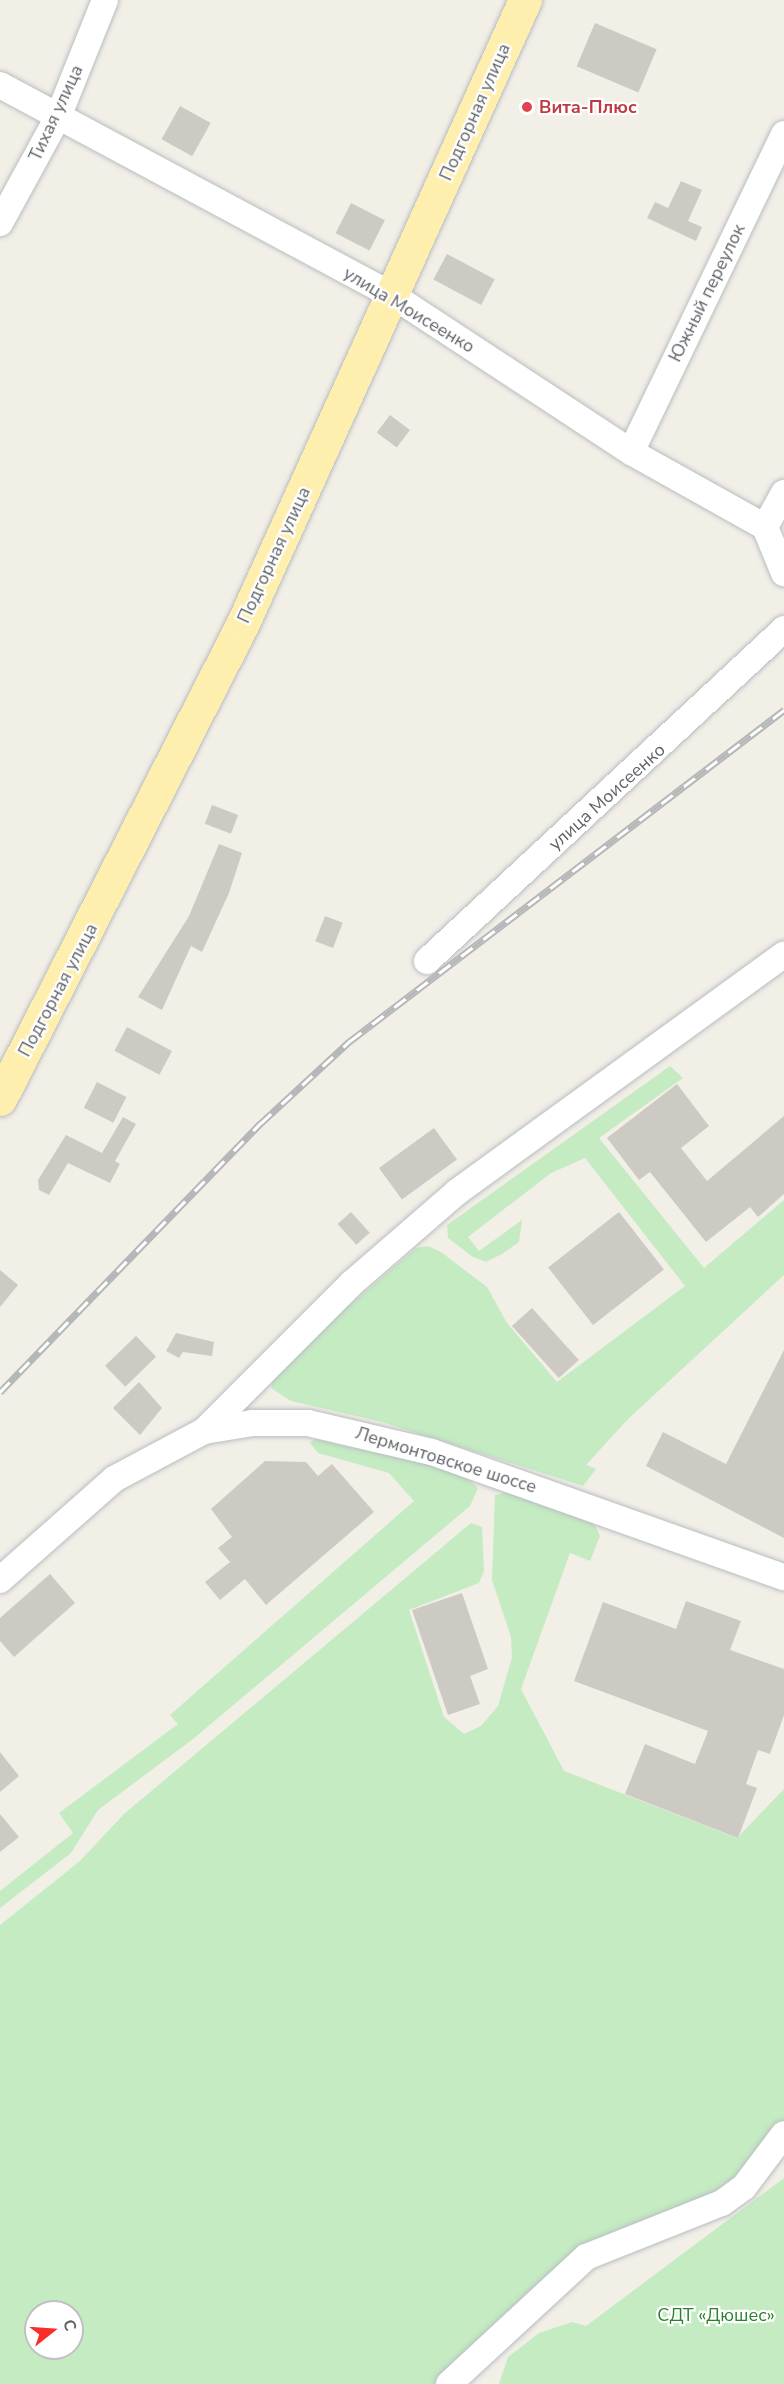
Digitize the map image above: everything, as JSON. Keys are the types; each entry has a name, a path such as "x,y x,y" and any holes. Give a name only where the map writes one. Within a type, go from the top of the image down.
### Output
{"main road":[{"name":"Подгорная улица","path":"0,1099 243,623 525,0"}],"street":[{"name":"Тихая улица","path":"0,223 58,117 105,0"},
{"name":"улица Моисеенко","path":"0,84 392,295 631,452 765,527"},
{"name":"Южный переулок","path":"631,452 784,134"},
{"path":"784,493 765,527 784,573"},
{"name":"улица Моисеенко","path":"427,961 784,629"},
{"path":"204,1431 352,1283 457,1192 784,954"},
{"name":"Лермонтовское шоссе","path":"0,1580 114,1479 204,1431 253,1423 308,1423 359,1433 614,1513 784,1577"},
{"path":"449,2384 586,2257 722,2203 744,2187 784,2134"}],"green space":[{"path":"670,1066 683,1078 599,1138 704,1268 784,1200 784,1275 628,1419 586,1465 596,1469 583,1486 382,1422 291,1401 271,1388 275,1369 416,1248 428,1246 441,1252 487,1287 507,1323 557,1382 685,1286 585,1158 551,1173 468,1237 479,1251 522,1220 519,1242 486,1262 473,1257 448,1238 447,1225"},
{"path":"315,1439 460,1472 478,1488 470,1506 193,1739 98,1810 71,1853 0,1908 0,1891 73,1833 59,1813 178,1724 170,1715 414,1501 389,1473 318,1453 310,1443"},
{"path":"507,1493 592,1519 600,1536 590,1561 570,1553 521,1689 564,1771 737,1838 784,1789 784,2122 741,2183 598,2240 441,2384 0,2384 0,1925 80,1861 124,1814 471,1523 482,1527 484,1571 479,1583 409,1610 444,1717 464,1734 481,1726 498,1706 512,1657 511,1637 492,1580 495,1495"},
{"name":"СДТ «Дюшес»","path":"784,2178 784,2384 499,2384 508,2357 539,2333 572,2322 586,2326"}],"building":[{"path":"595,23 657,49 638,92 577,66"},
{"path":"180,106 211,123 192,156 162,139"},
{"path":"681,181 702,190 688,221 702,227 696,241 647,218 655,202 668,208"},
{"path":"351,203 385,220 369,251 336,233"},
{"path":"447,254 495,279 481,305 433,280"},
{"path":"390,415 410,430 397,448 377,433"},
{"path":"212,805 238,815 231,834 205,824"},
{"path":"219,844 242,853 229,893 202,952 191,946 162,1010 138,997 189,916"},
{"path":"325,916 343,923 333,948 315,941"},
{"path":"127,1027 172,1051 159,1075 114,1051"},
{"path":"97,1082 126,1097 113,1123 84,1108"},
{"path":"677,1084 709,1126 681,1148 707,1181 784,1116 784,1194 758,1217 750,1207 706,1242 650,1172 639,1180 607,1138"},
{"path":"123,1117 136,1124 115,1161 120,1164 110,1183 68,1163 49,1195 39,1190 38,1180 66,1135 102,1153"},
{"path":"434,1128 457,1160 402,1200 379,1168"},
{"path":"351,1212 370,1233 356,1245 338,1224"},
{"path":"619,1212 664,1270 593,1325 548,1267"},
{"path":"0,1270 18,1285 0,1307"},
{"path":"532,1308 579,1360 559,1378 512,1326"},
{"path":"176,1333 214,1342 212,1356 183,1352 179,1358 166,1351"},
{"path":"136,1336 156,1357 125,1387 105,1366"},
{"path":"784,1350 784,1538 646,1466 663,1432 726,1464"},
{"path":"139,1382 162,1408 140,1435 113,1408"},
{"path":"265,1461 306,1462 318,1476 332,1464 374,1512 266,1605 245,1579 220,1600 205,1582 230,1562 218,1548 232,1537 211,1509"},
{"path":"50,1574 75,1603 14,1657 0,1641 0,1618"},
{"path":"462,1593 488,1669 470,1676 480,1704 448,1715 412,1610"},
{"path":"686,1601 741,1621 730,1650 784,1669 784,1715 770,1754 758,1750 746,1784 757,1788 738,1838 625,1794 645,1744 695,1764 708,1731 574,1681 603,1602 676,1629"},
{"path":"0,1752 19,1776 0,1792"},
{"path":"0,1814 19,1837 0,1852"}],"railway":[{"path":"0,1392 261,1123 350,1041 784,710"}],"place":[{"name":"Вита-Плюс","path":"527,107"}]}
